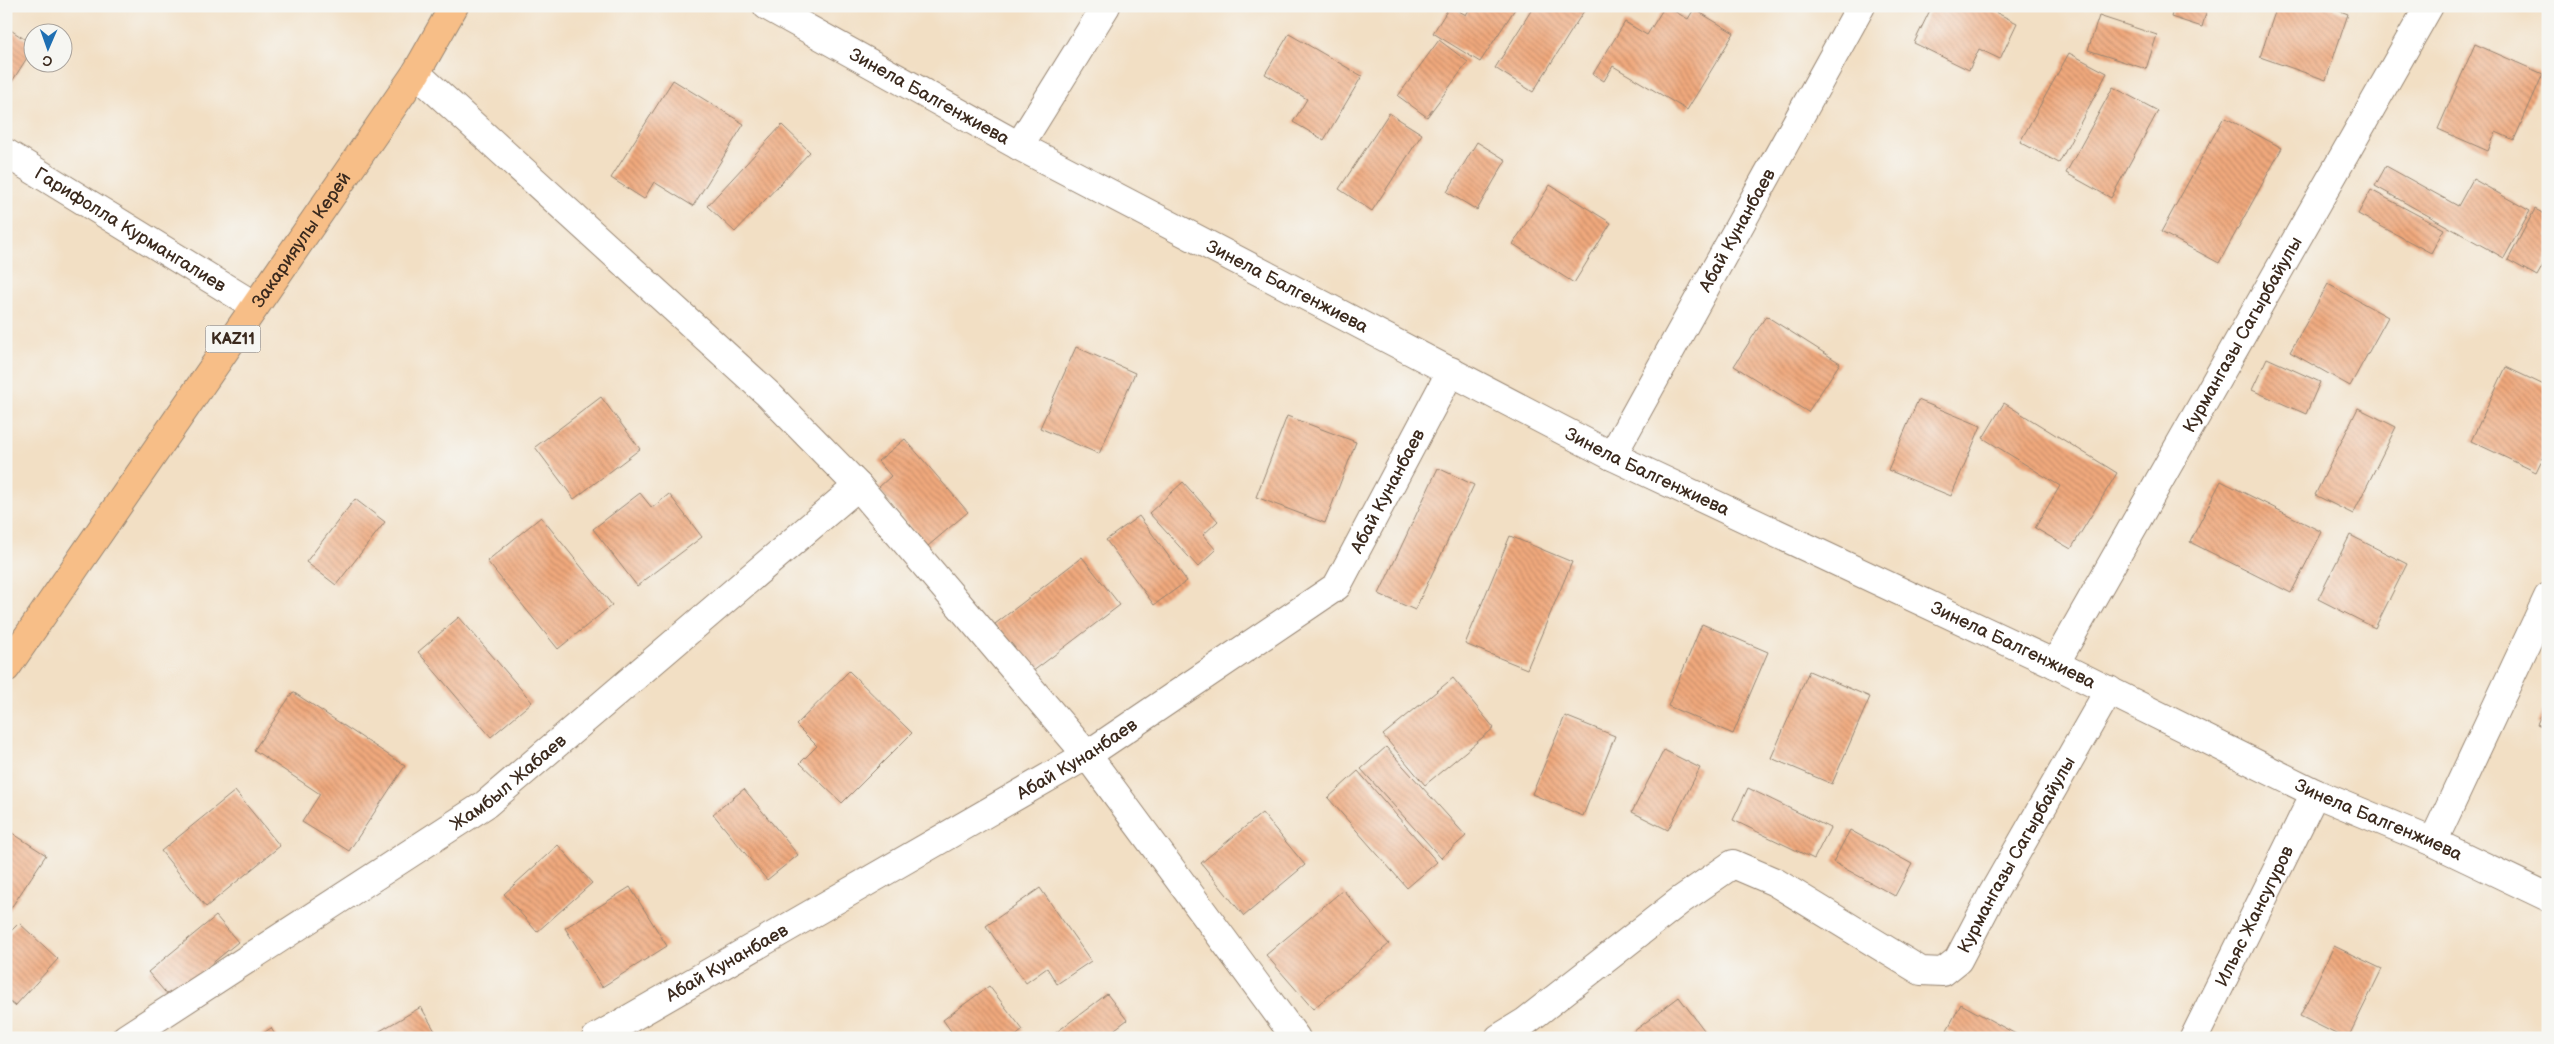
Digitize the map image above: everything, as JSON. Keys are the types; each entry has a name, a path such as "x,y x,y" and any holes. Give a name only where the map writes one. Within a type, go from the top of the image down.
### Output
{"highway":[{"name":"Закарияулы Керей","path":"6,668 416,73 454,6"}],"street":[{"name":"Зинела Балгенжиева","path":"767,6 1019,146 1612,456 2055,664 2315,794 2433,842 2548,897"},
{"path":"1019,146 1106,6"},
{"name":"Абай Кунанбаев","path":"1612,456 1861,6"},
{"name":"Курмангазы Сагырбайулы","path":"2055,664 2429,6"},
{"path":"416,73 768,394 858,486 1087,755 1296,1038"},
{"name":"Гарифолла Курмангалиев","path":"6,153 255,306"},
{"name":"Абай Кунанбаев","path":"596,1038 1087,755 1337,586 1451,371"},
{"name":"Жамбыл Жабаев","path":"126,1038 486,804 858,486"},
{"path":"2433,842 2548,597"},
{"name":"Курмангазы Сагырбайулы","path":"1499,1038 1525,1022 1681,900 1733,864 1776,882 1921,971 1943,972 1958,960 1992,895 2109,690"},
{"name":"Ильяс Жансугуров","path":"2194,1038 2315,794"}],"building":[{"path":"1450,6 1466,15 1471,6 1517,6 1480,62 1433,33"},
{"path":"1534,6 1587,6 1533,92 1495,68"},
{"path":"1665,6 1688,19 1694,9 1734,33 1687,110 1613,66 1604,81 1593,74 1625,22 1647,35"},
{"path":"1932,6 1983,6 2017,23 2000,59 1979,49 1969,70 1914,43"},
{"path":"2174,6 2208,6 2202,27 2171,17"},
{"path":"2277,6 2327,6 2348,14 2326,80 2260,57"},
{"path":"2099,16 2157,35 2146,69 2088,50"},
{"path":"6,27 22,37 22,66 6,91"},
{"path":"1289,34 1362,76 1324,140 1293,122 1307,99 1265,74"},
{"path":"1439,40 1468,62 1427,117 1398,96"},
{"path":"2475,44 2543,74 2514,140 2496,132 2488,151 2438,129"},
{"path":"2069,53 2107,73 2059,163 2020,142"},
{"path":"673,80 744,124 693,206 654,182 644,199 611,178"},
{"path":"2113,87 2158,111 2111,198 2066,173"},
{"path":"1389,113 1422,134 1372,211 1339,189"},
{"path":"2224,117 2282,148 2219,263 2161,232"},
{"path":"782,125 810,152 735,232 707,206"},
{"path":"1477,142 1506,160 1477,210 1447,192"},
{"path":"2386,166 2458,206 2473,179 2530,211 2504,258 2375,186"},
{"path":"1550,185 1611,223 1574,283 1513,244"},
{"path":"2371,190 2444,229 2431,253 2358,214"},
{"path":"2535,209 2548,216 2548,256 2537,276 2508,260"},
{"path":"2328,284 2388,317 2350,386 2290,352"},
{"path":"1766,316 1840,363 1808,412 1734,366"},
{"path":"1076,347 1135,373 1099,454 1040,428"},
{"path":"2267,358 2320,382 2306,414 2252,390"},
{"path":"2506,367 2548,387 2548,447 2536,472 2471,441"},
{"path":"601,397 640,449 574,499 535,447"},
{"path":"1918,400 1981,426 1951,496 1888,470"},
{"path":"2004,403 2117,473 2071,549 2035,528 2060,486 1983,438"},
{"path":"2358,408 2396,427 2353,514 2315,495"},
{"path":"1287,416 1356,442 1325,523 1256,497"},
{"path":"905,439 968,512 928,546 878,488 891,476 878,461"},
{"path":"1438,468 1474,485 1415,610 1379,594"},
{"path":"2221,481 2322,532 2291,593 2190,542"},
{"path":"1183,482 1218,521 1203,535 1216,550 1198,567 1149,513"},
{"path":"640,493 652,508 669,494 702,537 637,586 593,529"},
{"path":"355,499 385,522 336,585 306,562"},
{"path":"1139,516 1187,581 1154,605 1106,540"},
{"path":"541,517 612,605 558,649 487,561"},
{"path":"2350,535 2407,564 2375,628 2318,599"},
{"path":"1510,536 1572,562 1527,669 1465,644"},
{"path":"1082,557 1120,605 1032,672 995,624"},
{"path":"459,617 532,702 491,737 418,652"},
{"path":"1702,624 1768,652 1733,734 1668,706"},
{"path":"849,671 912,733 842,803 800,763 817,746 796,725"},
{"path":"1809,671 1870,697 1832,784 1771,758"},
{"path":"1453,678 1494,728 1425,785 1383,735"},
{"path":"293,692 405,766 349,851 302,822 320,794 254,750"},
{"path":"2548,701 2548,729 2537,724"},
{"path":"1565,716 1615,736 1583,816 1532,794"},
{"path":"1386,747 1466,836 1441,858 1361,769"},
{"path":"1664,750 1700,768 1668,830 1632,812"},
{"path":"1358,771 1437,862 1407,888 1328,798"},
{"path":"1748,788 1830,828 1814,859 1733,820"},
{"path":"744,789 798,855 767,880 713,814"},
{"path":"235,791 280,846 206,907 161,851"},
{"path":"1262,813 1305,865 1244,916 1201,863"},
{"path":"6,829 46,855 9,911 6,909"},
{"path":"1850,830 1912,864 1895,896 1833,862"},
{"path":"558,845 592,883 537,932 504,894"},
{"path":"630,887 667,946 602,987 565,928"},
{"path":"1040,888 1091,961 1057,984 1047,968 1026,983 986,926"},
{"path":"1343,890 1389,944 1313,1009 1266,955"},
{"path":"216,916 238,942 170,998 148,972"},
{"path":"19,923 58,959 15,1006 6,999 6,936"},
{"path":"2334,946 2382,969 2348,1038 2344,1038 2300,1016"},
{"path":"989,986 1023,1030 1013,1038 956,1038 943,1020"},
{"path":"1107,994 1127,1020 1103,1038 1056,1038 1054,1034"},
{"path":"1679,997 1710,1038 1625,1038"},
{"path":"1961,1004 2023,1038 1962,1038 1947,1030"},
{"path":"421,1007 439,1038 368,1038"},
{"path":"271,1028 277,1038 256,1038"}]}
